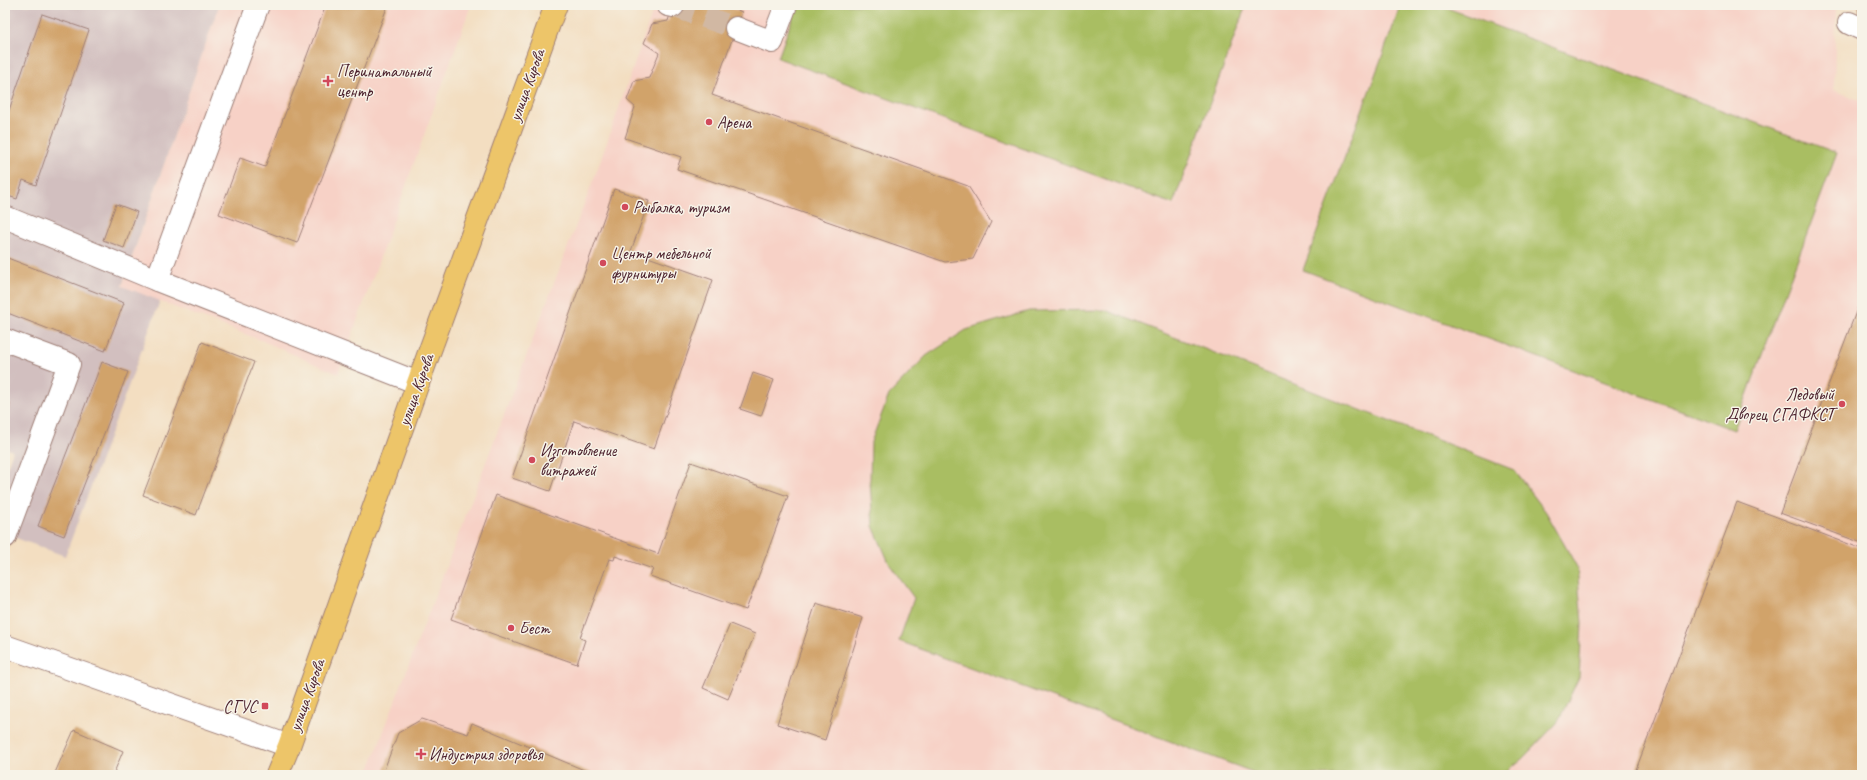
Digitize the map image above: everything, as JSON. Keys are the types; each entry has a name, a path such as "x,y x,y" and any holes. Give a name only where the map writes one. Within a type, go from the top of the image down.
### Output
{"main road":[{"name":"улица Кирова","path":"277,775 289,746 418,384 556,5"}],"lane":[{"path":"157,280 258,5"},
{"path":"736,28 772,42 786,5"},
{"path":"5,217 157,280 418,384"},
{"path":"5,340 69,364 5,538"},
{"path":"5,646 289,746"}],"shaded area":[{"path":"5,5 219,5 122,286 160,301 65,556 5,534 5,473 13,451 5,448"},
{"path":"219,5 471,5 338,374 263,341 122,287"},
{"path":"655,5 1836,5 1834,90 1862,101 1862,775 367,775 599,165"}],"green space":[{"path":"797,5 1246,5 1173,204 778,58"},
{"path":"1401,5 1439,5 1837,153 1734,430 1303,270"},
{"path":"1105,310 1514,470 1546,512 1577,567 1582,623 1579,677 1558,722 1522,759 1501,775 1261,775 899,641 914,598 890,565 873,526 870,482 871,442 889,395 926,356 966,330 1029,311"}],"building":[{"name":"Перинатальный центр","path":"326,5 388,5 297,243 219,214 240,158 265,167"},
{"name":"Арена","path":"673,5 723,5 742,12 712,95 968,186 991,222 973,259 945,262 677,169 681,157 625,138 635,107 627,100 634,81 649,78 659,53 644,43 652,24 668,21"},
{"path":"1858,5 1862,5 1862,13 1859,13"},
{"path":"42,14 89,30 36,185 23,180 17,199 5,195 5,122"},
{"path":"614,189 649,201 631,251 713,280 654,449 574,421 550,491 512,478"},
{"path":"116,204 137,212 124,248 103,240"},
{"path":"5,257 124,303 105,351 5,312"},
{"name":"Ледовый Дворец СГАФКСТ","path":"1862,296 1862,543 1780,513"},
{"path":"202,342 254,362 196,515 143,495"},
{"path":"102,362 128,372 64,536 38,526"},
{"path":"753,373 774,380 761,416 740,409"},
{"path":"5,402 10,404 5,419"},
{"path":"691,462 788,496 746,610 650,576 653,569 615,556 614,560 609,559 580,638 585,640 577,664 451,619 496,495 658,554"},
{"path":"1737,502 1862,549 1862,775 1634,775"},
{"path":"816,603 863,618 825,740 777,724"},
{"path":"730,624 755,634 728,699 703,688"},
{"path":"422,719 468,734 472,723 596,775 395,775 384,770 398,733"},
{"path":"74,730 123,751 113,775 54,775"}],"tunnel":[{"path":"673,6 736,28"}],"place":[{"name":"Перинатальный центр","path":"328,81"},
{"name":"Арена","path":"709,122"},
{"name":"Рыбалка, туризм","path":"625,207"},
{"name":"Центр мебельной фурнитуры","path":"603,263"},
{"name":"Ледовый Дворец СГАФКСТ","path":"1842,404"},
{"name":"Изготовление витражей","path":"532,460"},
{"name":"Бест","path":"511,628"},
{"name":"СГУС","path":"265,706"},
{"name":"Индустрия здоровья","path":"421,754"}]}
